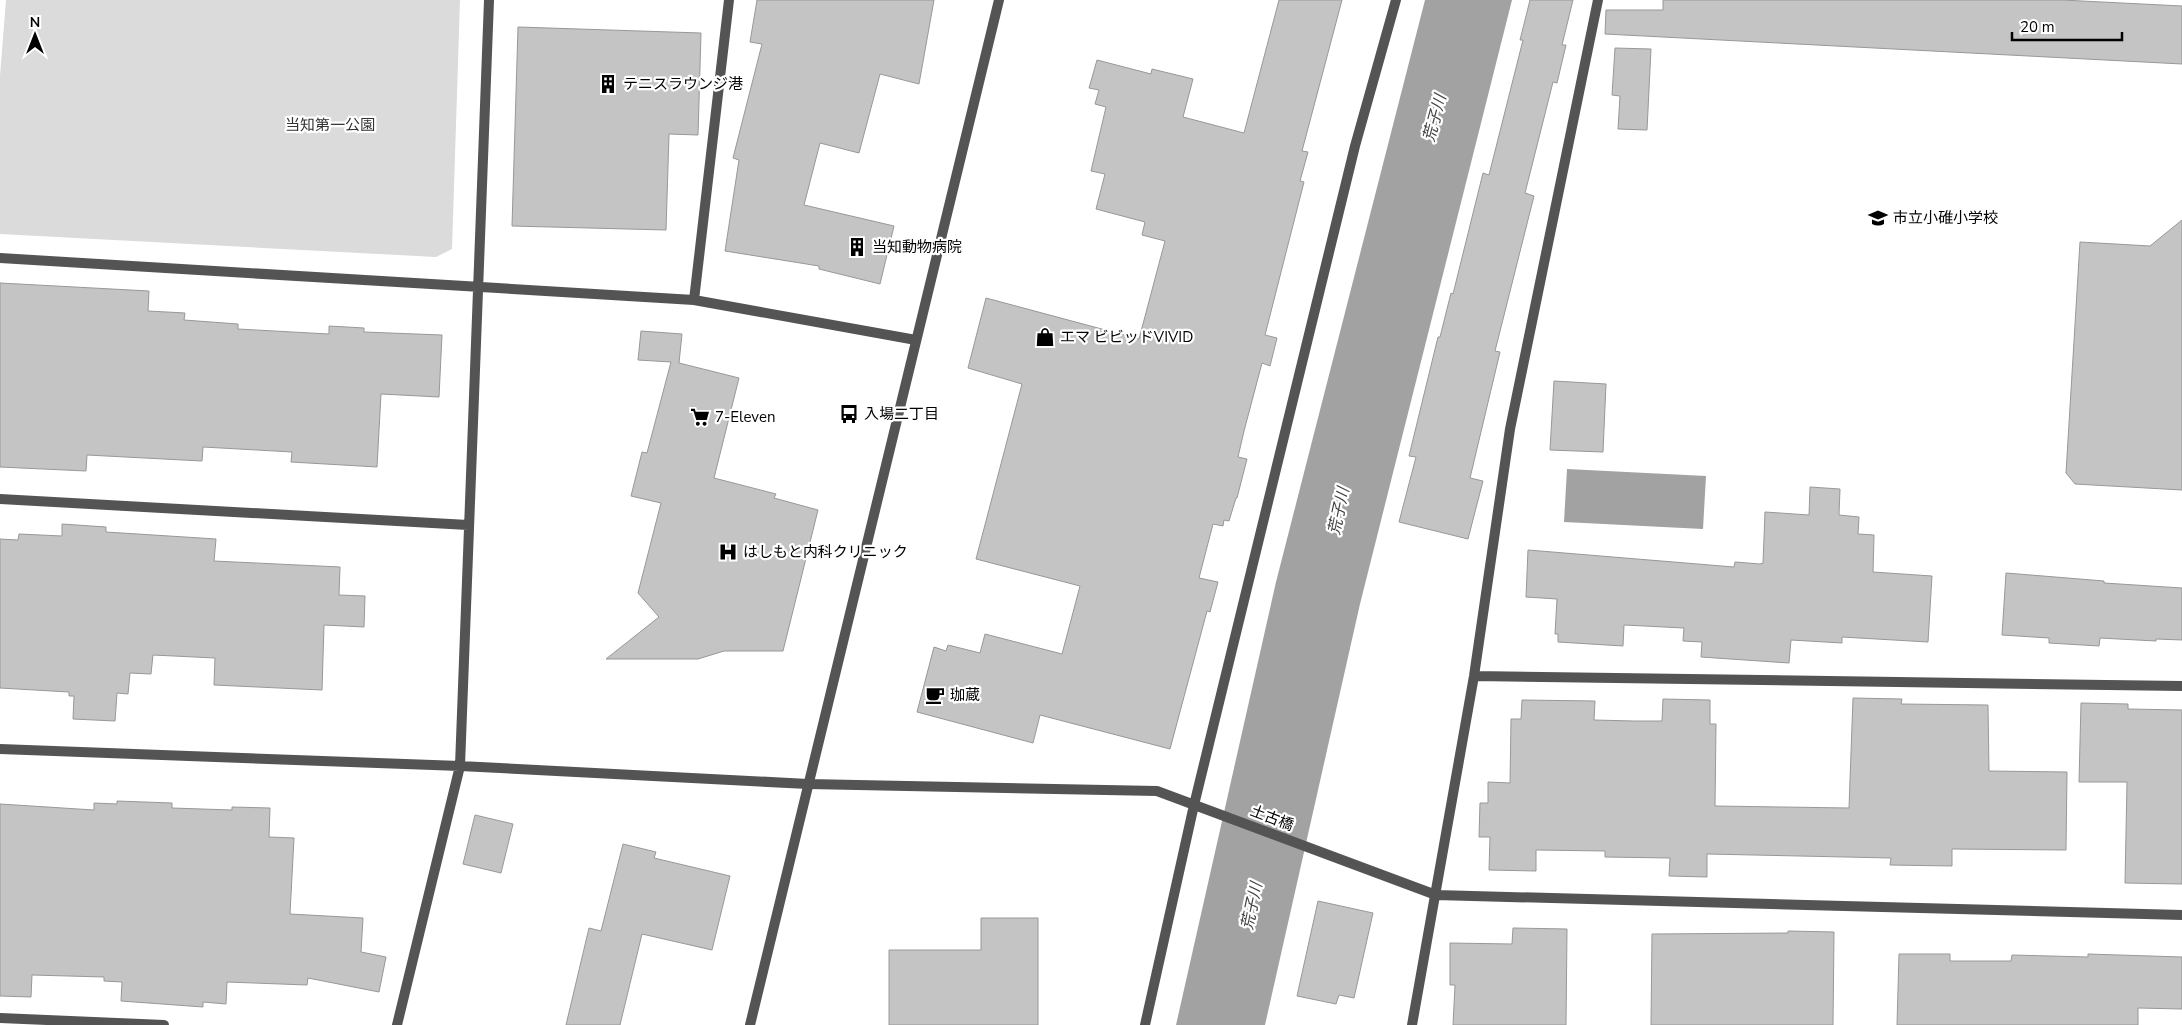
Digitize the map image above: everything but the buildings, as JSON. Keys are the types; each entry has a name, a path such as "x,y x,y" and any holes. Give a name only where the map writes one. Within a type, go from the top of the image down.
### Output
{"street":[{"path":"397,1025 460,766 489,0"},
{"path":"694,300 729,0"},
{"path":"750,1025 999,0"},
{"path":"1145,1025 1194,805 1355,146 1396,0"},
{"path":"1412,1025 1474,676 1510,429 1598,0"},
{"path":"0,258 694,300 916,340"},
{"path":"0,499 468,525"},
{"path":"1474,676 2182,686"},
{"name":"土古橋","path":"0,749 460,766 808,784 1157,791 1436,895 2182,914"},
{"path":"0,1018 164,1025"}],"green space":[{"name":"当知第一公園","path":"6,0 460,0 452,249 436,257 0,234 0,76"}],"water":[{"name":"荒子川","path":"1425,0 1512,0 1360,604 1265,1025 1176,1025 1276,582"},
{"path":"1567,469 1706,476 1703,529 1564,522"}],"place":[{"name":"テニスラウンジ港","path":"608,84"},
{"name":"市立小碓小学校","path":"1878,218"},
{"name":"当知動物病院","path":"857,247"},
{"name":"エマ ビビッドVIVID","path":"1045,337"},
{"name":"入場二丁目","path":"849,414"},
{"name":"7-Eleven","path":"700,417"},
{"name":"はしもと内科クリニック","path":"728,552"},
{"name":"珈蔵","path":"935,695"}]}
